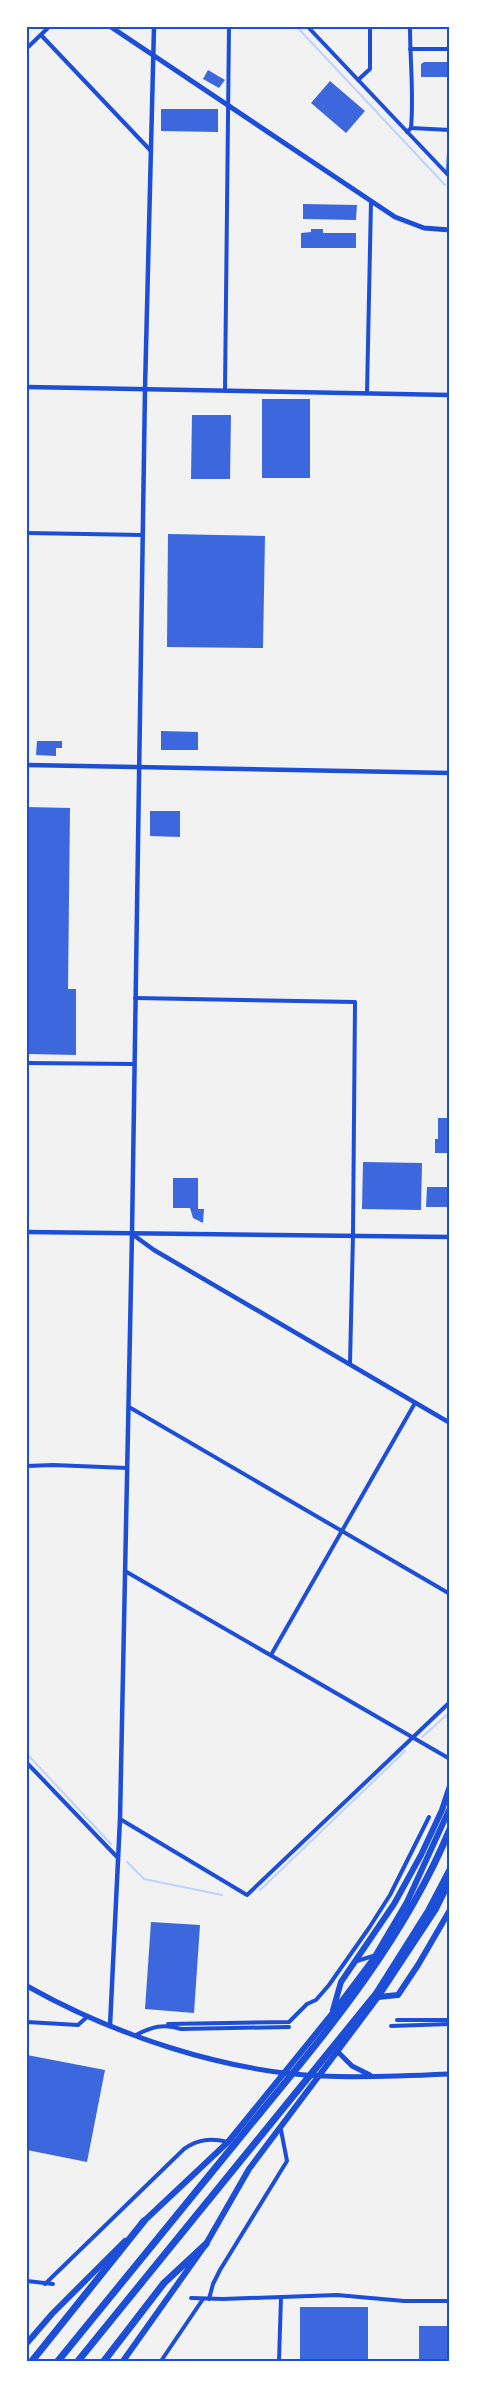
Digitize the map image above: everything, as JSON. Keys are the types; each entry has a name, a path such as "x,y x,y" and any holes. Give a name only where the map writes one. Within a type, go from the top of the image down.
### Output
{"highway":[{"path":"332,2014 343,1980 394,1904 421,1855 442,1810 450,1786"},
{"path":"27,2343 52,2314 144,2221 228,2142 332,2014 378,1953 407,1902 450,1808"},
{"path":"58,2361 339,2017 392,1942 419,1895 450,1829"},
{"path":"78,2361 376,1994 429,1910 450,1870"},
{"path":"123,2361 206,2244 249,2169 378,1997 436,1909 450,1881"},
{"path":"378,1997 398,1995 450,1910"},
{"path":"32,2361 144,2221"},
{"path":"104,2361 164,2283 206,2244"}],"main road":[{"path":"111,27 370,201 415,226 433,230 450,230"},
{"path":"27,1986 87,2017 110,2026 236,2065 320,2076 450,2074"},
{"path":"338,2052 352,2066 371,2076"}],"street":[{"path":"27,48 49,27"},
{"path":"110,2026 120,1819 145,389 154,27"},
{"path":"225,390 229,27"},
{"path":"308,27 409,130 449,176"},
{"path":"358,80 370,69 370,27"},
{"path":"409,130 413,106 410,27"},
{"path":"41,34 152,152"},
{"path":"410,49 450,49"},
{"path":"409,130 450,130 449,176"},
{"path":"368,393 370,201"},
{"path":"27,387 450,395"},
{"path":"27,533 143,535"},
{"path":"27,765 450,773"},
{"path":"135,998 355,1002 350,1363"},
{"path":"27,1063 134,1064"},
{"path":"27,1232 450,1237"},
{"path":"132,1234 154,1250 450,1423"},
{"path":"271,1655 415,1403"},
{"path":"128,1406 450,1594"},
{"path":"27,1466 127,1468"},
{"path":"125,1571 450,1759"},
{"path":"120,1819 247,1895 450,1702"},
{"path":"27,1762 118,1858"},
{"path":"135,2035 150,2028 168,2024 289,2022 307,2004 316,2000 329,1985 390,1895 429,1817"},
{"path":"357,1961 378,1953"},
{"path":"329,1985 343,1980"},
{"path":"27,2022 78,2025 87,2017"},
{"path":"397,2020 450,2022"},
{"path":"391,2026 450,2022"},
{"path":"168,2024 181,2029 289,2027"},
{"path":"209,2299 219,2270 287,2161 280,2132 288,2116"},
{"path":"45,2283 184,2149 195,2141 215,2139 228,2142"},
{"path":"27,2281 53,2284"},
{"path":"191,2298 337,2295 404,2301 450,2301"},
{"path":"279,2361 281,2297"},
{"path":"161,2361 204,2298"}],"building":[{"path":"450,62 450,77 421,77 421,64"},
{"path":"208,70 225,80 219,88 203,79"},
{"path":"330,81 365,111 346,133 311,103"},
{"path":"161,109 218,109 218,132 161,131"},
{"path":"303,204 357,205 356,220 303,219"},
{"path":"311,229 323,229 323,233 356,233 356,248 301,248 301,233 311,232"},
{"path":"262,399 310,399 310,478 262,478"},
{"path":"192,415 231,415 230,479 191,479"},
{"path":"168,534 265,536 263,648 167,647"},
{"path":"161,731 198,732 198,750 161,750"},
{"path":"37,741 62,741 62,748 56,748 56,756 36,755"},
{"path":"27,807 70,808 68,989 76,989 76,1055 27,1054"},
{"path":"150,811 180,811 180,837 150,836"},
{"path":"438,1118 450,1118 450,1153 435,1153"},
{"path":"363,1162 422,1163 421,1210 362,1209"},
{"path":"173,1178 198,1178 198,1209 204,1209 203,1223 193,1218 190,1208 173,1208"},
{"path":"427,1187 450,1187 450,1207 426,1207"},
{"path":"151,1922 200,1925 194,2013 145,2009"},
{"path":"27,2055 105,2070 87,2162 27,2150"},
{"path":"300,2307 368,2307 368,2361 300,2361"},
{"path":"419,2326 450,2326 450,2361 419,2361"}],"waterway":[{"path":"297,27 445,185"},
{"path":"422,1737 450,1712"},
{"path":"260,1890 405,1751"},
{"path":"27,1754 111,1844"},
{"path":"127,1862 144,1879 222,1895"}]}
